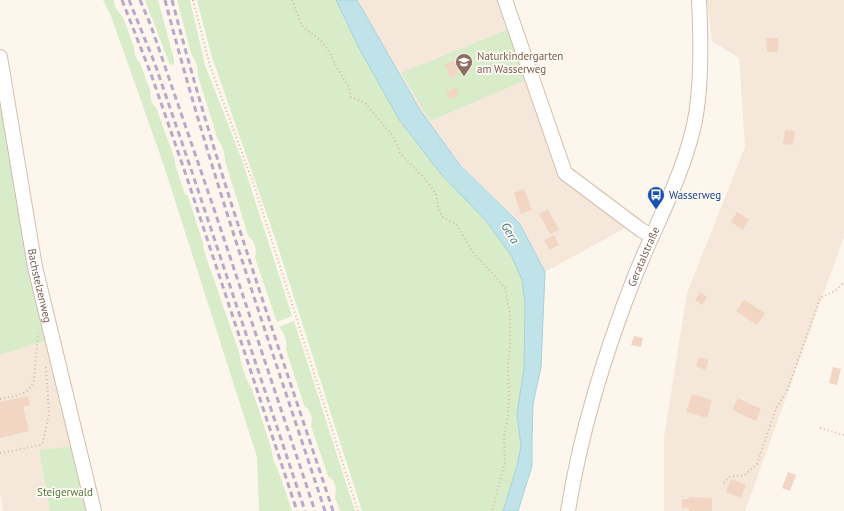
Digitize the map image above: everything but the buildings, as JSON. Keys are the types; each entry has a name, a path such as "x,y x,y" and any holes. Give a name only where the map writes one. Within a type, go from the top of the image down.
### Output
{"street":[{"path":"505,0 565,173 641,230 652,236"},
{"name":"Geratalstraße","path":"568,511 589,410 597,383 635,277 679,172 690,139 699,93 701,44 698,0"},
{"name":"Bachstelzenweg","path":"0,57 35,267 94,511"}],"path":[{"path":"193,0 210,66 255,188 358,511"},
{"path":"292,0 302,26 321,41 330,53 335,65 348,85 351,97 365,103 392,134 398,144 400,153 425,179 436,194 438,206 442,216 456,224 474,254 505,288 510,319 510,348 508,363 509,402 504,436 505,462 492,511"},
{"path":"724,483 729,477 745,474 757,464 776,408 787,391 820,298 835,291 844,282"},
{"path":"0,399 22,394 28,391 31,387 34,380 38,331"},
{"path":"0,453 40,445 43,442 49,414 46,366"},
{"path":"820,428 844,435"}],"shaded area":[{"path":"356,0 499,0 561,179 627,227 545,272 520,223 460,164 420,110"},
{"path":"707,0 844,0 844,237 745,511 664,511 664,437 687,293 745,147 739,58 712,41"},
{"path":"49,340 73,446 39,450 50,511 3,511 0,493 0,355"}],"green space":[{"path":"103,0 114,0 115,6 127,27 134,52 140,63 151,93 151,101 156,107 175,160 185,194 188,196 203,243 204,251 239,352 247,380 252,389 272,451 273,459 292,511 259,511 257,457 163,163 111,16"},
{"path":"145,0 158,0 174,59 174,64 170,65"},
{"path":"177,0 190,0 205,65 242,160 292,316 277,322 255,258 255,246 248,235 225,161 225,155 218,140 198,76 198,70 191,53"},
{"path":"197,0 336,0 360,50 400,121 441,174 487,222 512,257 522,280 525,304 524,368 517,414 521,446 517,466 503,511 362,511 277,244 211,54"},
{"name":"Naturkindergarten am Wasserweg","path":"509,29 526,80 430,121 401,73"},
{"path":"0,84 49,340 0,355"},
{"path":"294,321 355,511 340,511 335,498 336,489 334,481 328,476 311,426 311,415 304,405 286,350 285,337 279,327"},
{"name":"Steigerwald","path":"73,446 89,511 50,511 39,450"}],"water":[{"name":"Gera","path":"336,0 357,0 420,110 460,165 520,224 545,272 541,367 533,404 532,466 518,511 503,511 517,466 521,446 517,414 524,368 525,304 522,280 512,257 487,222 441,174 400,121 360,50"}],"railway":[{"path":"122,0 151,74 186,175 297,511"},
{"path":"129,0 155,64 305,511"},
{"path":"140,0 151,26 214,209 315,511"},
{"path":"165,0 182,65 221,193 325,511"},
{"path":"172,0 208,129 228,193 333,511"}],"place":[{"name":"Naturkindergarten am Wasserweg","path":"464,77"},
{"name":"Wasserweg","path":"656,210"}]}
